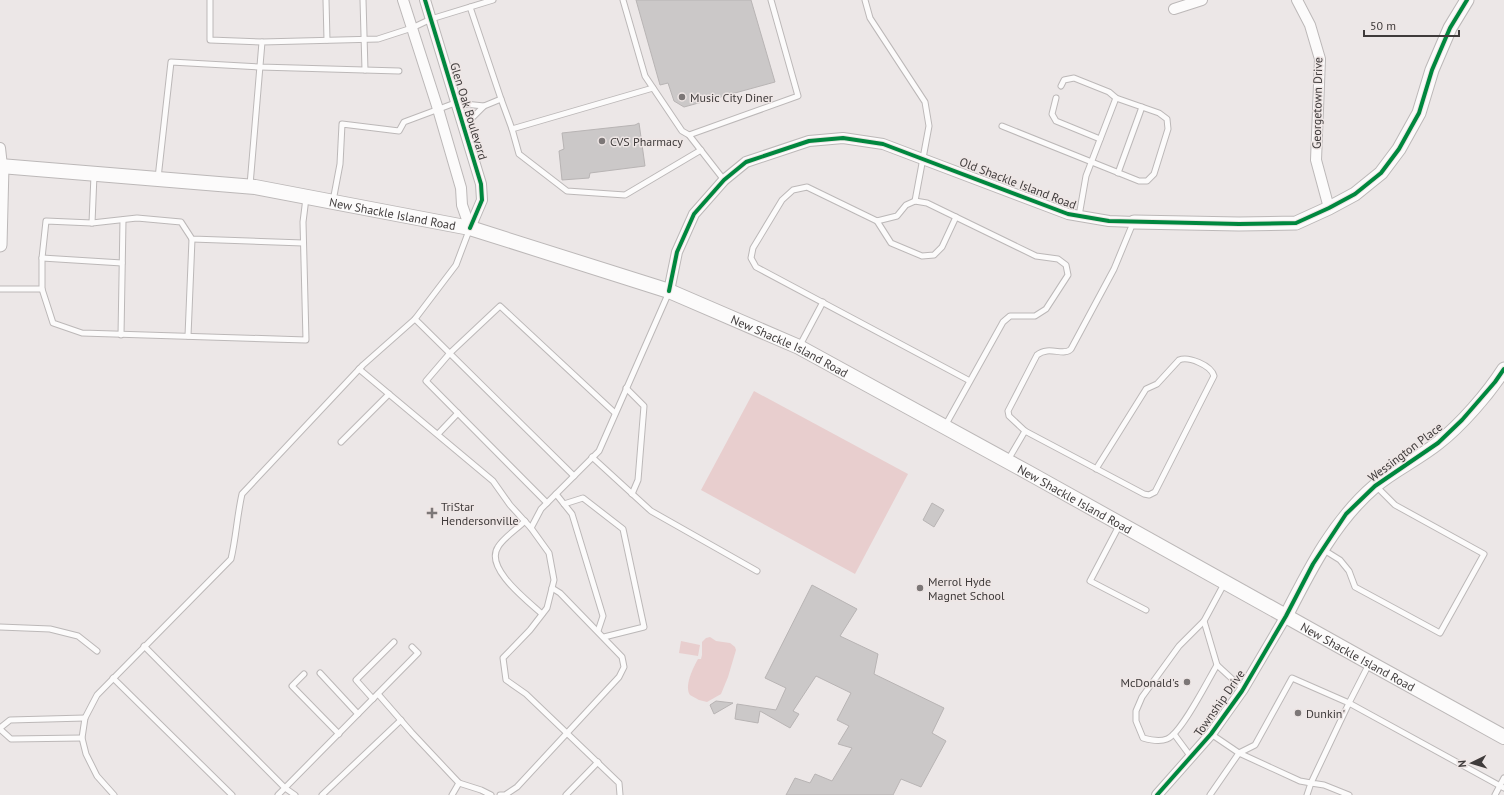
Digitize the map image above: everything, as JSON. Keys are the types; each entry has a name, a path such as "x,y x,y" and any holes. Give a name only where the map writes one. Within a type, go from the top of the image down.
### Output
{"main road":[{"name":"New Shackle Island Road","path":"1,166 250,186 470,228 669,291 799,348 1008,461 1504,737"}],"street":[{"path":"403,0 438,108 461,188 462,205 470,228"},
{"name":"Glen Oak Boulevard","path":"425,0 481,184 482,200 470,228"},
{"path":"1174,9 1202,0"},
{"name":"Georgetown Drive","path":"1297,0 1310,25 1320,59 1316,160 1329,208"},
{"name":"Old Shackle Island Road","path":"669,291 677,252 694,214 724,180 746,162 809,141 843,138 883,144 1068,214 1079,216 1109,221 1134,222 1239,224 1296,223 1355,194 1381,173 1399,149 1418,114 1432,70 1450,28 1467,0"},
{"path":"0,148 0,245"},
{"name":"Wessington Place","path":"1286,616 1313,564 1346,514 1375,486 1438,443 1462,420 1495,382 1504,369"},
{"name":"Township Drive","path":"1157,795 1212,734 1243,689 1286,616"}],"lane":[{"path":"210,0 210,40 262,42 378,39 412,28 431,19 493,0"},
{"path":"326,0 327,40"},
{"path":"363,0 365,70"},
{"path":"623,0 645,76 682,131 689,135 724,180"},
{"path":"689,135 798,96 771,0"},
{"path":"865,0 870,18 925,102 929,126 915,201"},
{"path":"470,7 512,128 519,154 567,191 625,194 701,150"},
{"path":"250,186 262,42"},
{"path":"158,179 172,62 260,67 399,71"},
{"path":"1002,126 1139,181 1147,181 1154,174 1168,129 1167,119 1159,112 1116,98 1108,92 1074,78 1064,80 1061,86"},
{"path":"512,128 653,88"},
{"path":"1056,98 1053,104 1052,114 1056,121 1100,139"},
{"path":"1079,216 1086,176 1116,98"},
{"path":"463,127 484,106 501,99"},
{"path":"333,202 340,164 342,124 399,131 404,122 455,102 484,106"},
{"path":"1118,173 1142,107"},
{"path":"92,223 94,174"},
{"path":"956,218 942,247 934,255 922,256 891,243 877,221 807,187 793,190 782,200 753,248 751,258 756,267 970,381"},
{"path":"188,336 192,239 181,222 137,218 92,223 46,221 42,258 42,289 53,323 82,333 306,340 303,222 307,197"},
{"path":"877,221 897,216 906,205 915,201 927,203 1036,256 1058,259 1066,265 1068,275 1046,309 1036,316 1010,316 1003,322 944,426"},
{"path":"121,335 123,220"},
{"path":"1096,469 1146,389 1157,384 1179,360 1183,358 1189,359 1208,368 1213,372 1214,376 1155,492 1150,494 1144,494 1096,469 1025,431 1010,416 1008,411 1037,355 1041,352 1049,350 1068,352 1070,349 1114,269 1134,222"},
{"path":"114,795 97,776 86,754 82,738 85,718 97,695 232,559 242,494 359,369 415,319 456,265 470,228"},
{"path":"192,239 303,243"},
{"path":"42,258 122,263"},
{"path":"0,288 42,289"},
{"path":"531,528 541,509 599,451 669,291"},
{"path":"799,348 823,302"},
{"path":"547,503 426,381 450,353 500,306 615,413"},
{"path":"415,319 574,476"},
{"path":"359,369 493,481 510,505 531,528 549,553 554,580 547,608 530,630 503,658 506,680 526,694 619,783 620,795"},
{"path":"626,388 644,406 638,480 632,494"},
{"path":"341,442 389,394"},
{"path":"438,434 458,413"},
{"path":"1008,461 1025,431"},
{"path":"592,457 651,511 757,571"},
{"path":"1323,549 1340,560 1349,571 1355,587 1440,633 1484,554 1395,505 1375,486"},
{"path":"556,494 572,514 603,616 598,631"},
{"path":"564,504 583,498 623,529 644,627 604,638"},
{"path":"525,521 498,546 494,556 496,566 502,575 542,614"},
{"path":"1120,523 1090,581 1146,610"},
{"path":"1217,665 1178,730 1174,734 1168,739 1155,741 1143,738 1136,721 1136,711 1142,697 1179,646 1204,621 1226,582"},
{"path":"500,795 504,795 517,787 619,677 624,667 622,657 560,592 552,588"},
{"path":"1204,621 1217,665 1243,689"},
{"path":"0,627 57,630 78,636 97,650"},
{"path":"373,699 356,680 394,642"},
{"path":"144,646 285,788 295,795"},
{"path":"278,795 418,653 412,647"},
{"path":"1307,795 1311,783 1349,703 1370,663"},
{"path":"320,673 358,714"},
{"path":"304,674 292,686 339,734"},
{"path":"113,678 232,795"},
{"path":"1210,795 1239,753 1254,745 1292,678 1349,703 1502,787"},
{"path":"378,694 459,782 491,795"},
{"path":"82,738 11,738 0,729 10,720 85,718"},
{"path":"322,795 401,720"},
{"path":"1174,734 1191,757"},
{"path":"1212,734 1239,753 1300,781 1324,785 1349,795"},
{"path":"566,795 598,762"},
{"path":"1495,795 1502,787 1504,778"},
{"path":"452,795 459,782"}],"shaded area":[{"path":"754,391 908,474 855,574 701,490"},
{"path":"710,637 716,641 730,643 736,650 721,694 707,702 690,695 688,687 694,667 698,659 701,659 702,642 706,638"},
{"path":"681,641 700,645 698,656 679,653"}],"building":[{"path":"636,0 751,0 775,82 684,107 674,101 668,83 660,85"},
{"name":"CVS Pharmacy","path":"639,123 645,166 590,173 589,178 562,180 559,151 564,149 562,133 635,125"},
{"path":"932,503 944,510 934,527 923,520"},
{"path":"812,585 857,609 840,636 878,654 874,674 944,708 932,733 946,741 921,787 901,779 893,795 786,795 795,778 810,783 815,774 832,781 852,748 838,744 849,726 837,720 851,693 816,676 793,711 799,714 790,728 760,711 758,723 735,719 737,704 776,710 786,688 765,678"},
{"path":"716,701 733,703 714,714 710,705"}],"cycle path":[{"path":"425,0 481,184 482,200 470,228"},
{"path":"669,291 677,252 694,214 724,180 746,162 809,141 843,138 883,144 1068,214 1109,221 1239,224 1296,223 1355,194 1381,173 1399,149 1419,113 1432,70 1450,28 1467,0"},
{"path":"1157,795 1211,734 1242,691 1286,616 1313,564 1346,514 1375,486 1438,443 1462,420 1495,382 1504,369"}],"place":[{"name":"Music City Diner","path":"682,97"},
{"name":"CVS Pharmacy","path":"602,141"},
{"name":"TriStar Hendersonville","path":"432,513"},
{"name":"Merrol Hyde Magnet School","path":"920,588"},
{"name":"McDonald's","path":"1187,682"},
{"name":"Dunkin'","path":"1298,713"}]}
